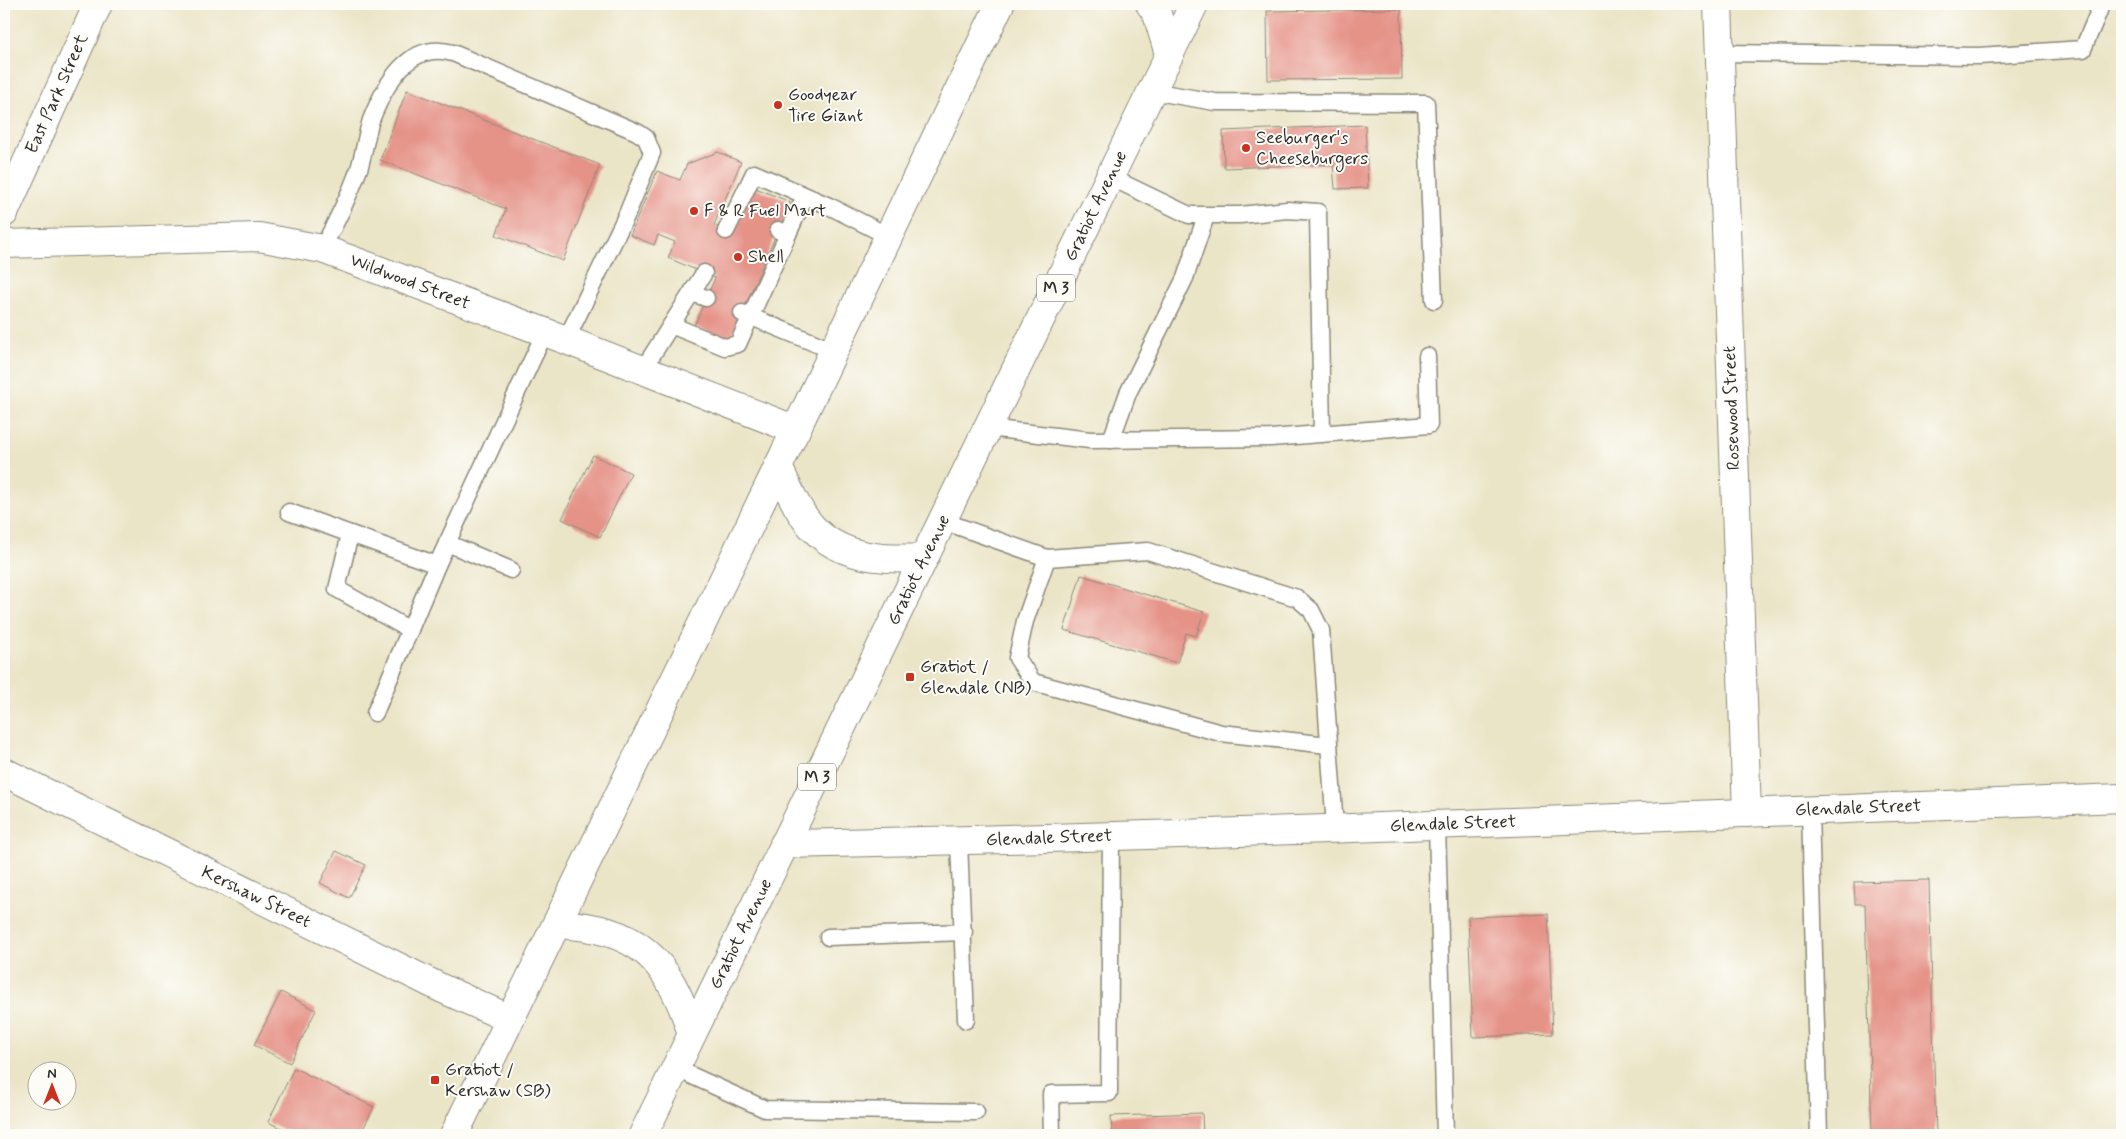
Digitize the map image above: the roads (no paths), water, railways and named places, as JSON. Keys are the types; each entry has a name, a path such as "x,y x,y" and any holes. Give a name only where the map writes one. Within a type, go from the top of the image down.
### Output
{"street":[{"name":"East Park Street","path":"4,212 98,4"},
{"path":"454,1135 1000,4"},
{"path":"1150,4 1156,14 1169,54"},
{"name":"Gratiot Avenue","path":"643,1135 1194,4"},
{"name":"Rosewood Street","path":"1718,4 1747,813"},
{"name":"Wildwood Street","path":"4,244 259,237 322,249 556,336 796,430"},
{"path":"778,467 794,501 812,528 837,548 884,559 924,558"},
{"name":"Kershaw Street","path":"4,772 443,989 510,1020"},
{"name":"Glendale Street","path":"784,844 959,841 1437,825 2122,798"},
{"path":"557,924 579,925 604,930 627,938 648,953 668,977 683,1003 692,1034"}],"lane":[{"path":"1719,53 1979,56 2082,49 2099,11 2099,4"},
{"path":"322,249 337,221 359,168 371,122 388,83 410,59 428,52 442,49 453,53 637,132 646,138 652,153 627,214 556,336 447,543 375,713"},
{"path":"1151,91 1215,102 1426,103 1434,300"},
{"path":"726,231 739,212 754,173 888,236"},
{"path":"1110,177 1189,215 1206,216 1287,210 1318,212 1322,434"},
{"path":"671,324 725,347 738,344 746,315 783,232 805,196"},
{"path":"1110,440 1128,393 1185,278 1206,216"},
{"path":"642,370 671,324 699,296 704,274"},
{"path":"746,315 834,351"},
{"path":"988,428 1090,440 1110,440 1271,438 1429,425 1428,356"},
{"path":"289,512 437,565"},
{"path":"943,521 1046,558 1148,551 1297,598 1311,610 1321,630 1335,828"},
{"path":"350,534 337,588 410,630"},
{"path":"447,543 511,570"},
{"path":"1046,558 1025,621 1017,658 1033,682 1221,733 1328,745"},
{"path":"1810,810 1819,1135"},
{"path":"1437,825 1445,1135"},
{"path":"1052,1135 1051,1094 1109,1093 1110,835"},
{"path":"959,841 966,1020"},
{"path":"828,937 964,932"},
{"path":"676,1068 764,1109 976,1112"}],"place":[{"name":"Goodyear Tire Giant","path":"778,105"},
{"name":"Seeburger's Cheeseburgers","path":"1246,148"},
{"name":"F & R Fuel Mart","path":"694,211"},
{"name":"Shell","path":"738,257"},
{"name":"Gratiot / Glendale (NB)","path":"910,677"},
{"name":"Gratiot / Kershaw (SB)","path":"435,1080"}]}
